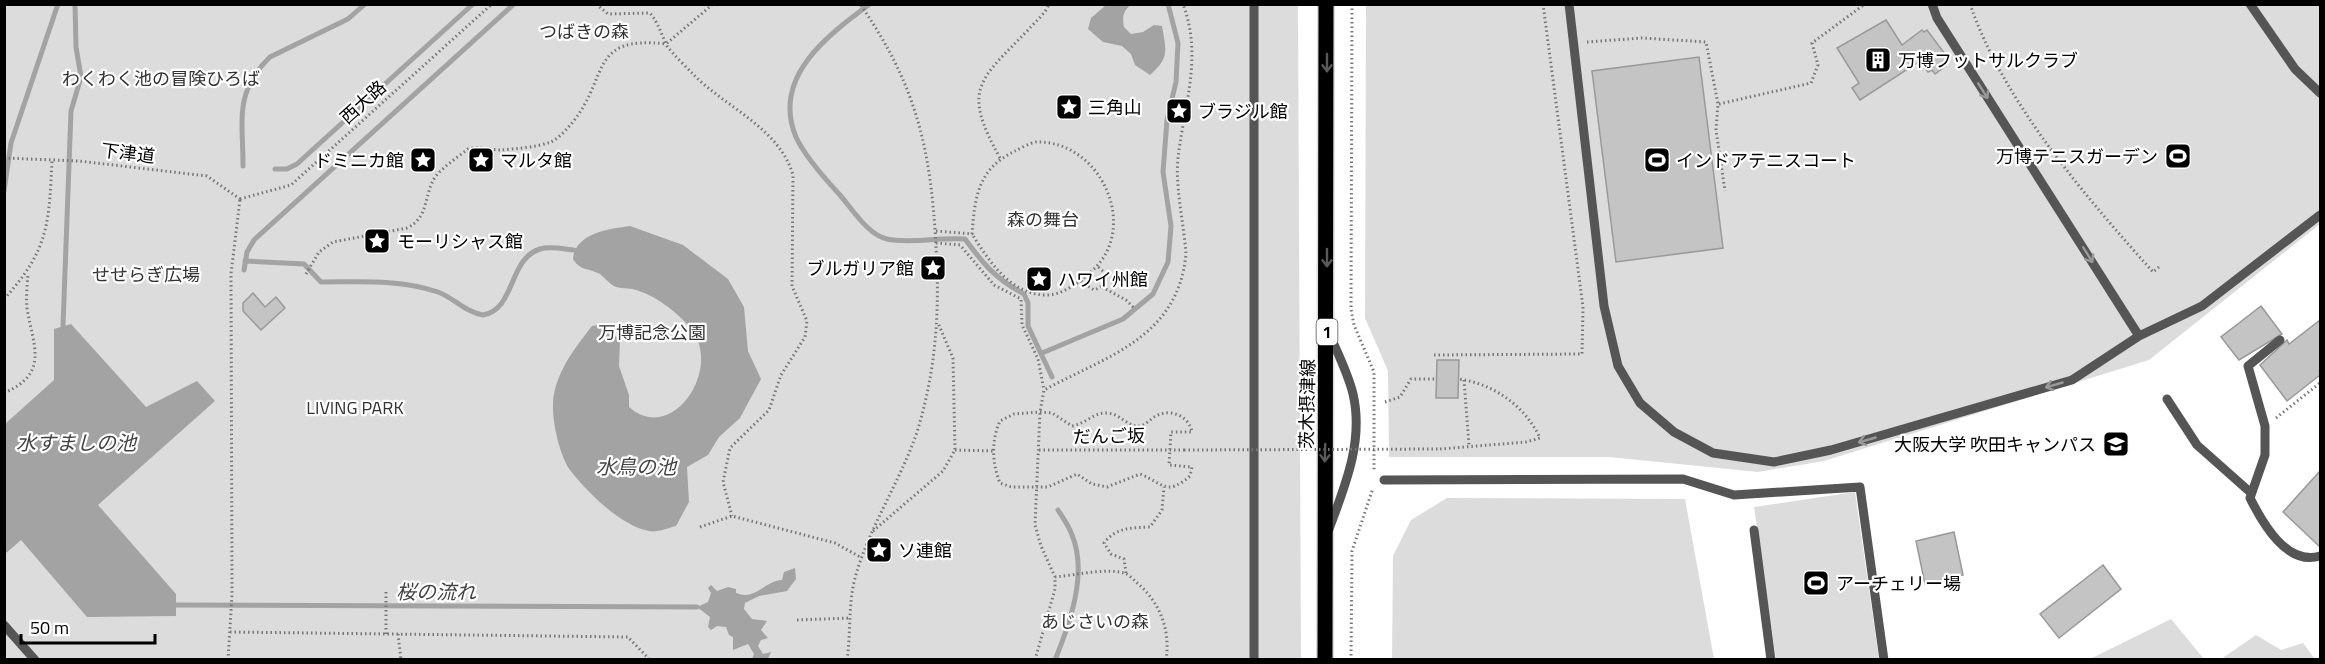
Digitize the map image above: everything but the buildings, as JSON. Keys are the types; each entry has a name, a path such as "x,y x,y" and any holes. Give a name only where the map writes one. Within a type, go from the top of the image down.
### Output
{"main road":[{"name":"茨木摂津線","path":"1325,660 1324,544 1328,328 1326,4"}],"lane":[{"path":"1254,4 1254,660"},
{"path":"1569,4 1604,306 1618,366 1640,403 1674,432 1713,453 1774,462 1830,450 2072,380 2139,336 2202,306 2320,215"},
{"path":"1932,4 1937,18 2139,336"},
{"path":"2250,4 2295,69 2320,93"},
{"path":"1324,544 1353,462 1355,430 1353,394 1328,328"},
{"path":"2280,340 2248,366 2265,426 2265,455 2250,492 2250,498 2255,509 2289,551 2307,559 2320,556"},
{"path":"2167,399 2197,445 2250,492"},
{"path":"1384,480 1683,479 1734,495 1860,487 1884,660"},
{"path":"1754,530 1771,660"},
{"path":"4,625 35,660"}],"path":[{"name":"西大路","path":"240,199 291,184 492,4"},
{"path":"596,4 608,14 650,13 659,24 666,45 694,76 744,114 764,133 790,164 793,175 792,286 807,321 806,337 781,375 769,410 730,448 723,482 732,516"},
{"path":"666,45 713,4"},
{"path":"1000,158 983,128 977,94 988,71 1049,4"},
{"path":"1044,390 1122,353 1137,342 1163,313 1180,283 1186,254 1178,160 1193,59 1191,29 1183,4"},
{"path":"1351,660 1352,551 1373,491 1375,380 1371,363 1354,325 1351,309 1352,4"},
{"path":"1434,355 1582,354 1583,306 1543,4"},
{"path":"1718,104 1811,83 1818,65 1812,43 1866,4"},
{"path":"1970,4 1980,34 2007,82 2086,197 2153,272 2159,267"},
{"path":"847,660 855,578 872,532 905,466 917,431 928,386 937,322 936,231 932,176 920,122 895,61 860,5"},
{"path":"1574,43 1642,38 1706,42 1718,104 1716,130 1725,191"},
{"path":"306,274 326,246 340,239 407,228 415,223 423,213 436,176 468,148 504,149 552,141 558,137 585,103 607,55 614,49 655,43 666,45"},
{"path":"1035,142 1070,148 1090,162 1101,176 1113,211 1112,240 1097,266 1081,281 1051,295 1035,295 1001,276 972,234 975,201 984,176 1000,158 1035,142"},
{"name":"下津道","path":"4,158 80,161 207,176 240,199"},
{"path":"4,299 28,273 43,242 49,220 52,160"},
{"path":"228,660 232,595 231,274 240,199"},
{"path":"936,231 972,234"},
{"path":"936,243 960,245 994,285 1021,299 1022,325 1038,359 1044,390 1038,450 1037,535 1055,577 1052,603 1035,660"},
{"path":"1081,281 1095,290 1102,287 1105,282 1104,272 1097,266"},
{"path":"4,393 28,378 36,359 27,305 28,273"},
{"path":"1102,287 1126,300 1134,308"},
{"path":"872,532 897,513 943,471 955,450 953,358 937,322"},
{"path":"1385,402 1400,397 1411,379 1437,379"},
{"path":"1459,379 1464,380 1469,445"},
{"name":"だんご坂","path":"1038,450 1440,449 1526,442 1540,438 1527,417 1507,398 1494,389 1464,380"},
{"path":"2265,426 2320,383"},
{"path":"1052,412 1072,426 1104,413 1119,416 1131,425 1139,426 1162,414 1174,413 1189,423 1192,432 1171,432 1170,449 1170,465 1192,466 1190,476 1180,485 1164,487 1140,474 1107,487 1092,484 1077,474 1048,487 1011,487 1000,483 995,470 995,433 1000,421 1014,414 1052,412"},
{"path":"955,450 994,451"},
{"path":"1126,573 1124,559 1111,554 1104,543 1112,532 1150,527 1162,510 1164,487"},
{"path":"700,527 732,516 835,543 862,558"},
{"path":"1055,577 1093,573 1126,573 1148,592 1164,619 1169,645 1166,660"},
{"path":"386,592 386,634"},
{"path":"797,620 850,618"},
{"path":"230,632 628,637 650,660"},
{"path":"398,634 401,660"}],"green space":[{"name":"万博記念公園","path":"4,5 1298,5 1301,659 5,659"},
{"path":"1366,5 2320,5 2320,224 2149,360 1824,461 1758,472 1609,457 1389,457 1388,371 1365,318"},
{"name":"アーチェリー場","path":"1855,492 1879,659 1776,659 1754,507"},
{"path":"1447,498 1685,499 1714,659 1392,659 1393,556 1411,520"},
{"path":"2171,619 2204,659 2090,659"},
{"path":"2256,635 2281,650 2303,643 2315,659 2221,659"}],"water":[{"path":"1106,5 1131,5 1125,12 1123,20 1124,27 1131,34 1143,32 1154,25 1162,26 1165,41 1164,58 1150,75 1135,65 1131,54 1122,46 1103,42 1088,29 1091,18"},
{"name":"水鳥の池","path":"630,226 683,245 728,279 744,307 748,351 761,379 740,418 719,437 708,455 687,467 689,502 676,526 655,531 638,528 616,515 577,479 563,457 553,415 556,385 560,374 571,354 592,326 602,324 620,340 619,366 629,395 629,407 645,416 661,417 676,410 688,398 697,382 701,364 700,346 692,330 680,317 657,299 640,291 614,286 600,274 579,266 573,259 575,250 586,238 603,231"},
{"name":"水すましの池","path":"71,324 146,407 197,381 215,401 98,505 176,594 176,616 87,617 21,540 5,554 5,424 54,380 54,329"},
{"path":"795,568 796,579 787,591 759,596 745,603 744,609 752,619 767,621 761,630 768,638 761,640 758,646 763,654 771,652 768,659 752,659 754,654 748,644 733,650 733,637 729,635 726,627 717,626 711,630 708,627 710,617 697,607 708,602 711,593 708,588 711,585 717,591 728,587 736,589 736,593 743,595 755,593 782,580 784,572"}],"waterway":[{"path":"4,191 11,143 58,4"},
{"path":"63,326 71,111 81,77 76,47 75,4"},
{"path":"243,166 243,107 251,82 259,70 270,57 348,19 365,4"},
{"path":"275,169 287,169 297,164 473,4"},
{"path":"244,270 247,252 254,240 514,4"},
{"path":"870,4 837,29 808,60 797,77 791,95 790,115 796,137 816,168 861,221 880,237 915,241 965,239 991,271 1024,294 1028,303 1028,326 1052,377"},
{"path":"1042,353 1123,319 1153,294 1168,262 1171,226 1163,172 1167,120 1176,82 1178,43 1168,4"},
{"path":"245,261 304,264 321,282 380,282 423,288 438,292 471,311 483,315 494,311 501,304 522,263 530,254 544,248 574,250"},
{"path":"1055,660 1071,614 1078,581 1078,565 1072,535 1058,510"},
{"name":"桜の流れ","path":"176,605 697,607"}],"place":[{"name":"万博フットサルクラブ","path":"1878,60"},
{"name":"三角山","path":"1069,107"},
{"name":"ブラジル館","path":"1179,111"},
{"name":"万博テニスガーデン","path":"2178,156"},
{"name":"ドミニカ館","path":"423,160"},
{"name":"マルタ館","path":"481,160"},
{"name":"インドアテニスコート","path":"1657,160"},
{"name":"モーリシャス館","path":"377,241"},
{"name":"ブルガリア館","path":"933,268"},
{"name":"ハワイ州館","path":"1039,279"},
{"name":"大阪大学 吹田キャンパス","path":"2116,444"},
{"name":"ソ連館","path":"879,550"},
{"name":"アーチェリー場","path":"1816,583"}],"park label":[{"name":"つばきの森","path":"584,31"},
{"name":"わくわく池の冒険ひろば","path":"161,78"},
{"name":"森の舞台","path":"1043,219"},
{"name":"せせらぎ広場","path":"146,274"},
{"name":"LIVING PARK","path":"355,407"},
{"name":"あじさいの森","path":"1095,621"}]}
